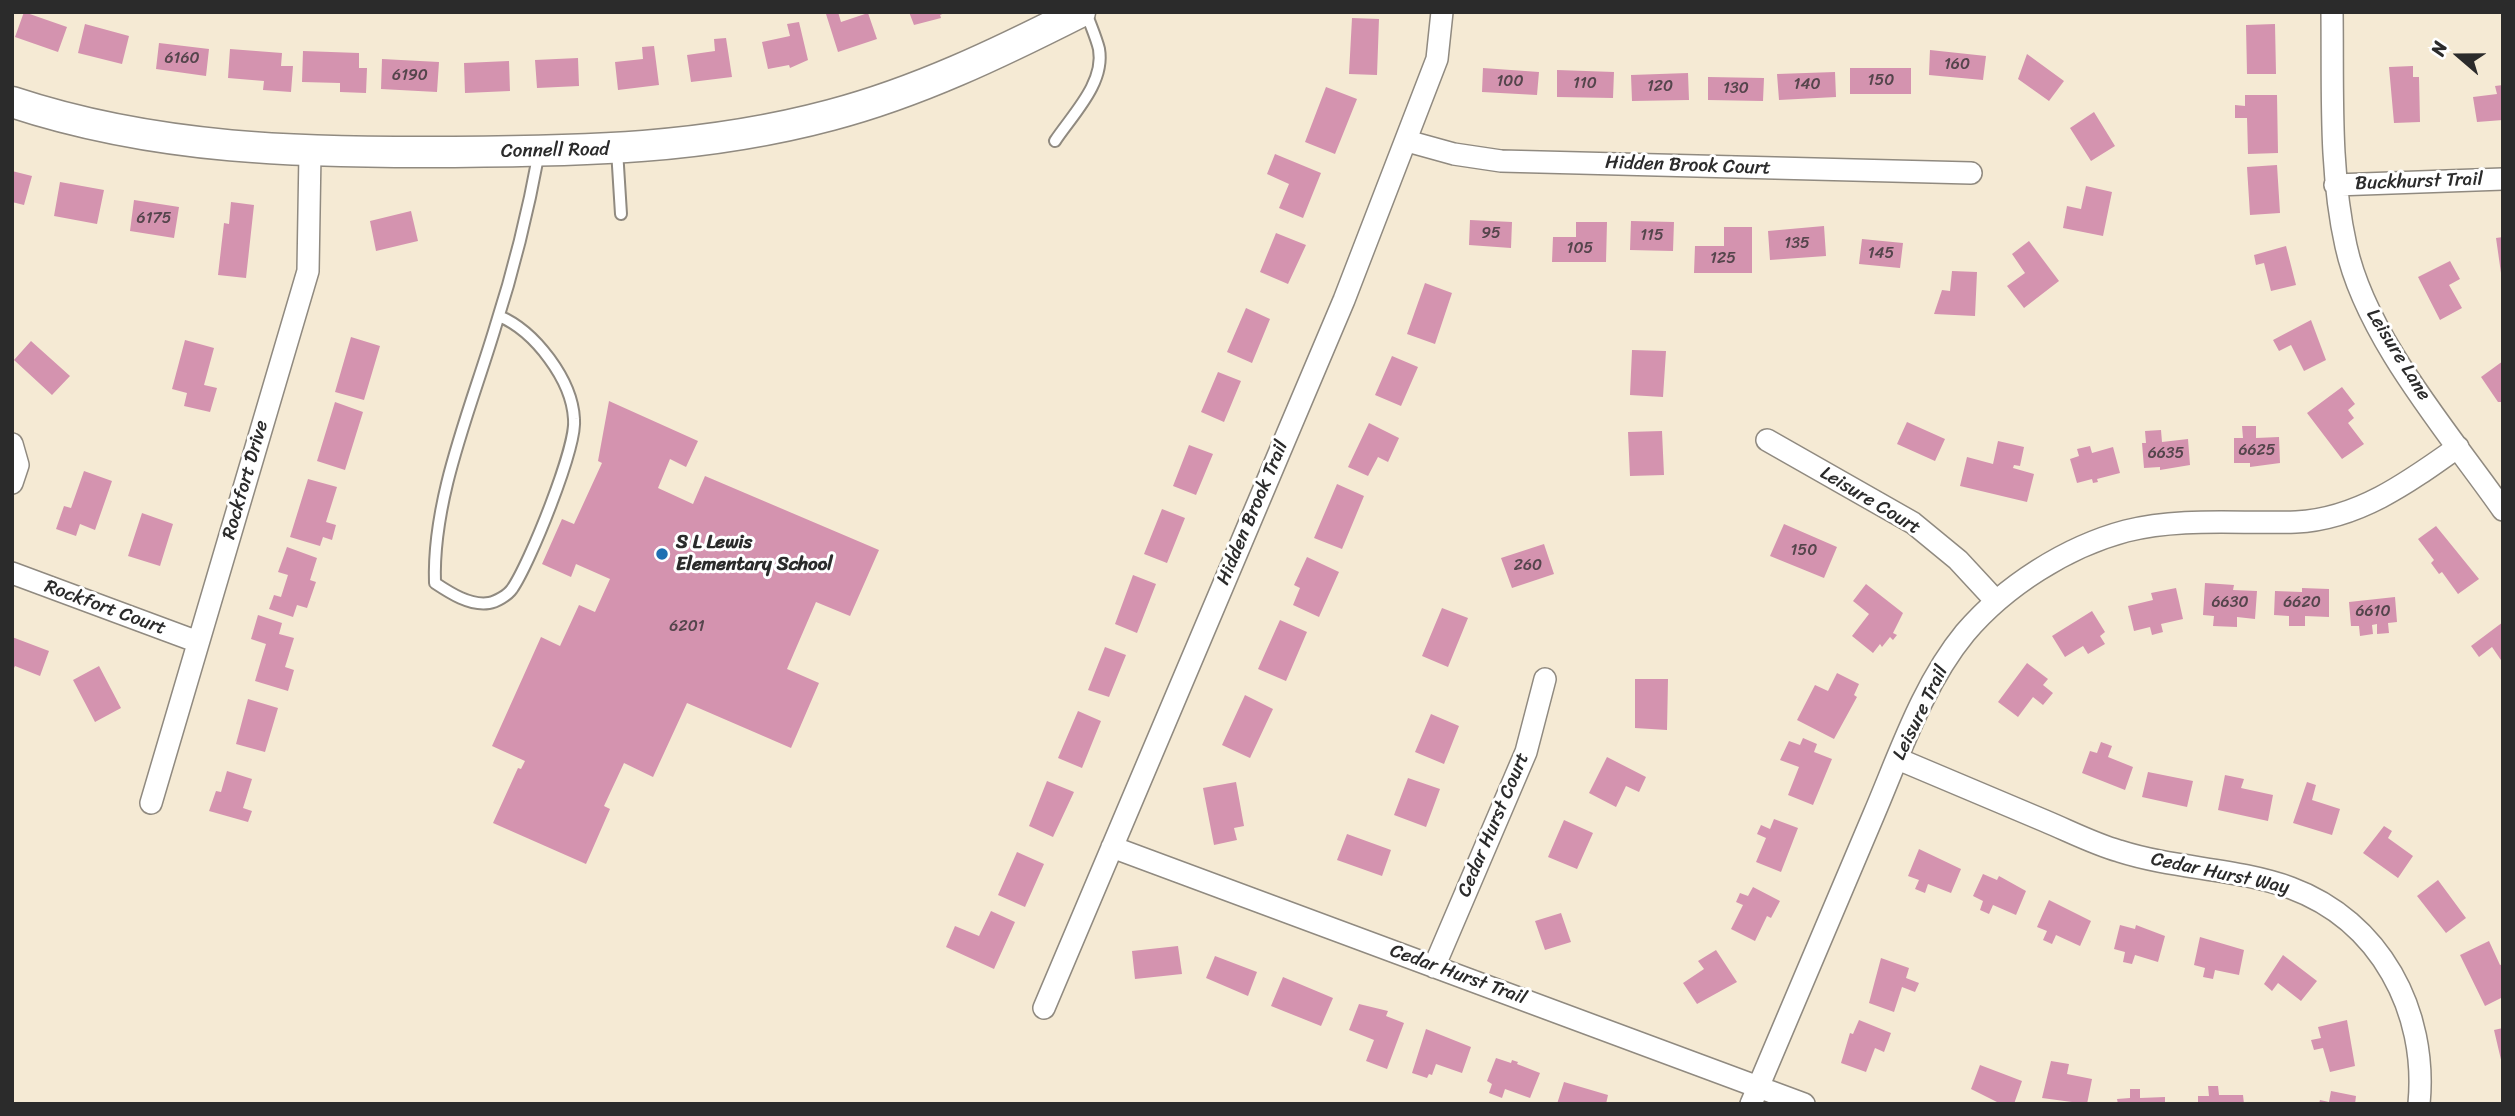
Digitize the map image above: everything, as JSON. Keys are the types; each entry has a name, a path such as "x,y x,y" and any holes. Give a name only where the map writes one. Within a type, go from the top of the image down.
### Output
{"street":[{"name":"Connell Road","path":"12,102 161,138 239,148 310,153 617,150 746,135 832,115 916,88 991,57 1080,12"},
{"name":"Hidden Brook Trail","path":"1044,1008 1344,300 1437,59 1442,12"},
{"name":"Leisure Lane","path":"2332,12 2335,185 2346,248 2370,312 2393,355 2503,510"},
{"name":"Hidden Brook Court","path":"1407,141 1454,154 1501,161 1971,173"},
{"name":"Rockfort Drive","path":"151,803 308,271 310,153"},
{"name":"Buckhurst Trail","path":"2335,185 2503,179"},
{"name":"Leisure Court","path":"1767,440 1913,523 1958,560 1996,601"},
{"path":"12,444 18,465 12,483"},
{"name":"Leisure Trail","path":"1755,1095 1898,759 1941,667 1965,633 1996,601 2056,559 2125,531 2188,522 2299,522 2353,510 2403,487 2458,447"},
{"name":"Rockfort Court","path":"12,573 198,642"},
{"name":"Cedar Hurst Court","path":"1434,967 1526,752 1545,679"},
{"name":"Cedar Hurst Way","path":"1898,759 2117,851 2166,864 2258,879 2291,888 2326,905 2356,928 2380,953 2399,983 2412,1015 2420,1049 2419,1104"},
{"name":"Cedar Hurst Trail","path":"1112,847 1434,967 1755,1095 1804,1104"}],"lane":[{"path":"1055,141 1094,85 1099,71 1099,49 1086,12"},
{"path":"617,150 621,214"},
{"path":"499,316 513,322 539,348 568,390 575,428 535,543 510,592 491,603 473,602 435,583 434,556 442,504 499,316 523,240 539,152"}],"building":[{"path":"24,12 67,27 58,52 15,37"},
{"path":"838,12 841,22 868,13 877,39 838,52 826,14"},
{"path":"909,12 947,12 940,15 941,18 914,25"},
{"path":"1352,18 1379,19 1377,75 1349,74"},
{"path":"799,22 808,60 790,68 789,65 768,69 762,42 790,36 787,24"},
{"path":"85,24 129,36 122,64 78,53"},
{"path":"2275,24 2276,74 2247,74 2246,25"},
{"path":"726,38 732,77 691,82 687,55 715,51 714,39"},
{"path":"159,43 209,49 206,76 156,69"},
{"path":"654,46 659,85 618,90 615,62 643,59 642,47"},
{"path":"230,49 282,53 281,66 293,66 291,92 263,90 264,81 228,78"},
{"path":"1930,50 1986,56 1983,80 1929,75"},
{"path":"303,51 359,53 359,68 367,68 366,93 340,92 340,83 302,82"},
{"path":"2027,54 2064,81 2049,101 2018,79"},
{"path":"578,58 579,86 537,88 535,60"},
{"path":"382,59 439,62 437,92 381,89"},
{"path":"509,61 510,91 465,93 464,63"},
{"path":"2413,66 2413,77 2419,77 2420,122 2394,123 2389,67"},
{"path":"1483,68 1539,72 1537,95 1482,92"},
{"path":"1850,68 1911,68 1911,94 1850,94"},
{"path":"1557,70 1614,72 1613,98 1557,97"},
{"path":"1835,72 1836,97 1779,100 1777,74"},
{"path":"1688,73 1689,100 1632,101 1631,75"},
{"path":"1708,77 1764,78 1763,101 1708,100"},
{"path":"2503,85 2503,120 2477,122 2473,97 2497,94 2495,86"},
{"path":"1326,87 1357,99 1335,154 1305,142"},
{"path":"2245,95 2277,95 2278,153 2248,154 2247,118 2235,118 2235,105 2245,106"},
{"path":"2094,112 2115,146 2091,161 2070,128"},
{"path":"1275,154 1321,173 1303,218 1279,208 1289,184 1267,174"},
{"path":"2277,165 2280,213 2250,215 2247,167"},
{"path":"12,171 32,176 24,205 12,202"},
{"path":"60,182 104,190 97,224 54,216"},
{"path":"2086,186 2112,192 2103,236 2063,228 2067,206 2081,209"},
{"path":"134,200 179,207 174,238 130,231"},
{"path":"231,202 254,205 246,278 218,275 224,223 229,224"},
{"path":"411,211 418,241 376,251 370,221"},
{"path":"1470,220 1512,222 1511,248 1469,245"},
{"path":"1631,221 1674,222 1673,251 1630,250"},
{"path":"1576,222 1607,222 1606,262 1552,262 1553,237 1576,237"},
{"path":"1824,226 1826,256 1770,260 1768,231"},
{"path":"1724,227 1752,227 1752,273 1694,273 1695,246 1724,246"},
{"path":"1276,233 1306,245 1288,284 1260,272"},
{"path":"2503,237 2503,273 2501,273 2496,238"},
{"path":"1862,239 1903,243 1900,268 1859,264"},
{"path":"2029,241 2059,281 2024,308 2007,286 2025,273 2012,254"},
{"path":"2286,246 2296,285 2271,291 2264,263 2256,265 2254,255"},
{"path":"2450,261 2460,279 2449,285 2462,308 2440,320 2418,277"},
{"path":"1952,271 1977,272 1975,316 1934,314 1942,290 1950,291"},
{"path":"1425,283 1452,293 1435,344 1407,334"},
{"path":"1246,308 1270,319 1252,363 1227,352"},
{"path":"2311,320 2326,360 2304,371 2291,345 2279,351 2273,340"},
{"path":"351,337 380,346 364,400 335,392"},
{"path":"185,340 214,348 204,385 217,388 210,412 184,406 187,393 172,389"},
{"path":"31,341 70,376 52,395 14,360"},
{"path":"1632,350 1666,351 1663,397 1630,395"},
{"path":"1392,356 1418,367 1401,406 1375,395"},
{"path":"2503,361 2503,402 2498,402 2481,377"},
{"path":"1218,372 1241,381 1224,422 1201,412"},
{"path":"2342,387 2355,404 2348,410 2354,418 2348,423 2364,444 2342,459 2307,413"},
{"path":"609,401 698,441 686,467 670,459 658,488 693,504 705,476 879,550 850,616 816,602 787,669 819,683 791,748 687,703 653,777 624,763 604,806 610,809 586,864 493,823 518,768 521,769 525,761 492,746 541,637 560,646 579,605 595,612 610,579 576,564 571,577 542,564 562,519 574,524 602,463 598,461"},
{"path":"335,402 363,412 345,470 317,461"},
{"path":"1907,422 1945,439 1935,461 1897,444"},
{"path":"1369,423 1399,438 1388,462 1378,457 1368,476 1348,467"},
{"path":"2242,426 2256,426 2256,438 2279,437 2280,463 2250,467 2250,463 2234,463 2234,438 2243,438"},
{"path":"2161,430 2162,442 2188,439 2190,465 2160,470 2160,467 2144,468 2142,443 2146,443 2145,431"},
{"path":"1662,431 1664,475 1630,476 1628,432"},
{"path":"1998,441 2024,447 2020,466 2014,465 2013,468 2034,474 2027,502 1960,486 1967,457 1993,464"},
{"path":"1189,445 1213,454 1196,495 1173,486"},
{"path":"2090,446 2092,453 2113,447 2120,473 2097,479 2098,482 2093,483 2092,479 2077,483 2070,459 2079,456 2077,449"},
{"path":"84,471 112,481 95,530 80,524 76,536 56,529 64,506 71,508"},
{"path":"308,479 337,487 326,522 336,525 332,540 323,537 320,546 290,537"},
{"path":"1337,484 1364,496 1342,549 1314,538"},
{"path":"1162,509 1185,518 1167,563 1144,554"},
{"path":"142,513 173,524 160,566 128,556"},
{"path":"1784,524 1837,547 1824,578 1770,556"},
{"path":"2436,526 2479,579 2458,594 2442,572 2439,574 2431,563 2434,560 2418,539"},
{"path":"1544,544 1554,574 1512,588 1501,558"},
{"path":"287,547 317,558 310,580 316,582 307,608 297,605 293,617 269,609 274,595 281,597 288,575 278,572"},
{"path":"1307,557 1339,572 1319,617 1293,605 1300,588 1294,585"},
{"path":"1133,575 1156,584 1137,633 1115,624"},
{"path":"2205,583 2234,585 2233,590 2257,591 2255,619 2237,617 2237,627 2213,626 2214,616 2203,615"},
{"path":"1866,584 1903,613 1893,633 1897,635 1893,640 1890,637 1882,647 1880,644 1873,653 1852,636 1869,614 1853,601"},
{"path":"2176,588 2183,619 2161,624 2163,632 2152,635 2150,627 2134,631 2128,606 2153,600 2151,593"},
{"path":"2302,588 2329,589 2329,617 2305,616 2305,626 2289,626 2289,616 2274,615 2275,591 2302,592"},
{"path":"2395,597 2397,622 2388,623 2389,633 2377,634 2377,624 2372,625 2373,634 2360,636 2359,626 2351,626 2349,602"},
{"path":"1442,608 1468,618 1448,667 1422,656"},
{"path":"2092,611 2105,632 2100,636 2105,644 2088,654 2083,646 2065,657 2052,636"},
{"path":"258,615 282,623 279,634 294,638 285,667 294,670 288,691 255,681 266,644 251,639"},
{"path":"1280,620 1307,632 1286,681 1258,669"},
{"path":"2503,622 2503,663 2492,647 2479,657 2471,646"},
{"path":"12,637 49,651 40,676 15,666 12,672"},
{"path":"1105,647 1126,655 1109,697 1088,690"},
{"path":"2027,663 2048,679 2043,685 2053,693 2043,705 2033,697 2018,717 1998,702"},
{"path":"99,666 121,708 95,722 73,680"},
{"path":"1837,673 1859,684 1854,695 1857,697 1834,739 1797,720 1815,685 1828,691"},
{"path":"1635,679 1668,679 1667,730 1635,728"},
{"path":"1245,695 1273,709 1250,758 1222,745"},
{"path":"248,699 278,708 265,752 236,744"},
{"path":"1078,711 1101,721 1082,768 1058,758"},
{"path":"1431,714 1459,726 1444,764 1415,752"},
{"path":"1803,738 1817,744 1814,752 1832,759 1813,805 1788,795 1799,767 1780,760 1789,741 1800,745"},
{"path":"2101,742 2112,746 2108,757 2133,767 2125,790 2082,773 2090,751 2097,753"},
{"path":"1607,757 1646,777 1639,792 1626,786 1616,807 1589,793"},
{"path":"227,771 252,779 243,808 252,811 248,822 209,811 216,791 221,792"},
{"path":"2148,772 2193,781 2187,807 2142,797"},
{"path":"2225,775 2244,779 2241,788 2273,795 2268,821 2218,810"},
{"path":"1408,778 1440,789 1426,827 1394,815"},
{"path":"1047,781 1074,792 1053,837 1029,826"},
{"path":"1236,782 1244,826 1234,828 1237,840 1214,845 1203,788"},
{"path":"2307,782 2316,785 2312,800 2340,809 2332,835 2293,823"},
{"path":"1774,819 1798,828 1781,872 1756,862 1766,838 1757,834 1761,825 1770,829"},
{"path":"1564,820 1593,833 1577,869 1548,857"},
{"path":"2384,826 2392,831 2388,838 2413,856 2398,878 2363,853"},
{"path":"1347,834 1391,850 1382,876 1337,860"},
{"path":"1919,849 1961,869 1951,893 1928,884 1925,893 1915,889 1919,880 1908,876"},
{"path":"1017,852 1044,864 1025,907 998,895"},
{"path":"1983,874 1997,880 1999,876 2026,891 2016,915 1993,905 1989,914 1980,910 1983,901 1973,896"},
{"path":"2438,880 2466,918 2446,933 2417,896"},
{"path":"1753,887 1780,901 1771,918 1767,916 1755,941 1731,929 1743,905 1736,902 1740,893 1748,896"},
{"path":"2049,900 2091,921 2080,946 2056,935 2052,944 2043,940 2047,931 2037,927"},
{"path":"991,911 1015,922 994,969 946,947 955,926 979,936"},
{"path":"1561,913 1571,942 1545,950 1535,921"},
{"path":"2120,925 2135,929 2136,925 2165,936 2158,962 2135,955 2132,964 2123,962 2125,952 2114,949"},
{"path":"2200,937 2244,950 2239,975 2215,970 2213,979 2203,977 2205,968 2194,965"},
{"path":"2489,941 2500,965 2503,964 2503,997 2485,1006 2460,955"},
{"path":"1178,946 1182,974 1135,979 1132,951"},
{"path":"1716,950 1737,982 1697,1004 1683,983 1704,969 1698,961"},
{"path":"2283,955 2317,981 2301,1001 2278,983 2272,991 2264,984"},
{"path":"1215,956 1257,972 1248,996 1206,978"},
{"path":"1881,958 1909,968 1906,978 1919,983 1915,992 1902,987 1894,1012 1869,1003"},
{"path":"1283,977 1333,998 1321,1026 1271,1006"},
{"path":"1359,1004 1388,1011 1386,1016 1404,1023 1387,1069 1366,1061 1374,1040 1349,1030"},
{"path":"1859,1020 1891,1033 1884,1052 1875,1048 1866,1072 1841,1063 1850,1033 1853,1034"},
{"path":"2347,1020 2355,1066 2330,1072 2323,1048 2314,1050 2311,1040 2321,1038 2318,1027"},
{"path":"2503,1028 2503,1064 2502,1064 2494,1030"},
{"path":"1426,1029 1471,1047 1462,1073 1436,1064 1432,1075 1429,1074 1427,1078 1412,1073"},
{"path":"1496,1058 1511,1063 1512,1060 1518,1062 1517,1064 1540,1073 1530,1098 1505,1089 1502,1098 1489,1093 1492,1084 1487,1081"},
{"path":"2051,1061 2069,1064 2067,1074 2092,1079 2087,1104 2042,1098"},
{"path":"1980,1065 2022,1081 2014,1104 2001,1104 1971,1089"},
{"path":"1564,1082 1608,1095 1606,1104 1557,1104"},
{"path":"2208,1086 2218,1086 2219,1095 2243,1095 2244,1104 2198,1104 2198,1096 2209,1096"},
{"path":"2130,1089 2140,1089 2140,1098 2165,1097 2165,1104 2118,1104 2117,1099 2130,1098"},
{"path":"2331,1091 2356,1096 2355,1104 2319,1104 2320,1100 2329,1102"}],"place":[{"name":"S L Lewis Elementary School","path":"662,554"}]}
